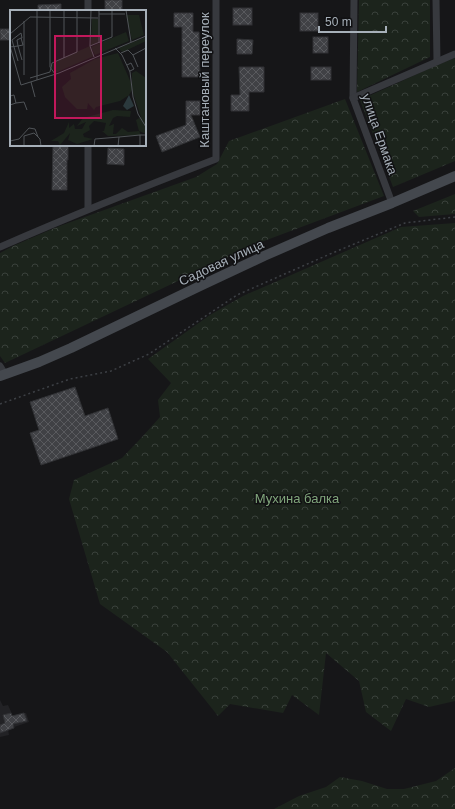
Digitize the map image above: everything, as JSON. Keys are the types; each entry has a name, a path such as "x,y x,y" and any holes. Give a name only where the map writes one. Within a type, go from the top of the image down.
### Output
{"main road":[{"name":"Садовая улица","path":"2,372 39,362 264,256 455,176"}],"street":[{"name":"Каштановый переулок","path":"88,209 216,159 216,0"},
{"name":"улица Ермака","path":"354,0 353,98 392,203"},
{"path":"436,0 437,61"},
{"path":"353,98 455,54"},
{"path":"0,247 88,209 88,146"}],"path":[{"path":"0,404 70,379 111,371 149,354 237,295 405,223 455,217"}],"shaded area":[{"path":"0,700 3,706 8,705 13,716 26,713 29,722 8,729 9,735 0,737"}],"green space":[{"path":"359,0 430,0 430,57 357,92"},
{"path":"455,58 455,161 393,187 360,100"},
{"path":"345,99 384,196 256,244 5,363 0,356 0,253 57,227 196,177 217,164 229,141"},
{"path":"455,194 455,214 419,217 413,211"},
{"name":"Мухина балка","path":"455,223 455,701 429,707 406,699 391,731 366,712 359,681 326,653 319,715 292,695 283,713 230,704 218,716 167,652 100,604 69,499 74,480 122,458 160,417 158,400 171,383 148,359 210,315 243,296 401,227"},
{"path":"455,768 455,809 274,809 299,796 326,787 340,777 362,781 387,789 404,789 436,781"}],"building":[{"path":"105,0 122,0 122,10 105,10"},
{"path":"61,4 61,10 38,10 38,5"},
{"path":"233,8 252,8 252,25 233,25"},
{"path":"174,13 193,13 193,32 199,32 200,77 182,77 182,27 174,27"},
{"path":"300,13 318,13 318,31 300,31"},
{"path":"0,29 10,29 10,40 0,40"},
{"path":"313,37 328,37 328,53 313,53"},
{"path":"237,39 253,40 252,54 237,54"},
{"path":"239,67 264,67 264,92 249,92 249,111 231,111 231,95 240,95"},
{"path":"311,67 331,67 331,80 311,80"},
{"path":"186,101 200,101 200,115 191,115 200,137 162,152 156,136 186,125"},
{"path":"53,146 68,146 67,190 52,190"},
{"path":"108,148 124,149 124,165 107,164"},
{"path":"75,387 85,416 108,408 118,439 41,465 30,433 39,430 30,402"},
{"path":"11,713 12,716 24,713 27,721 13,724 14,728 0,733 0,725 5,723 3,715"}]}
